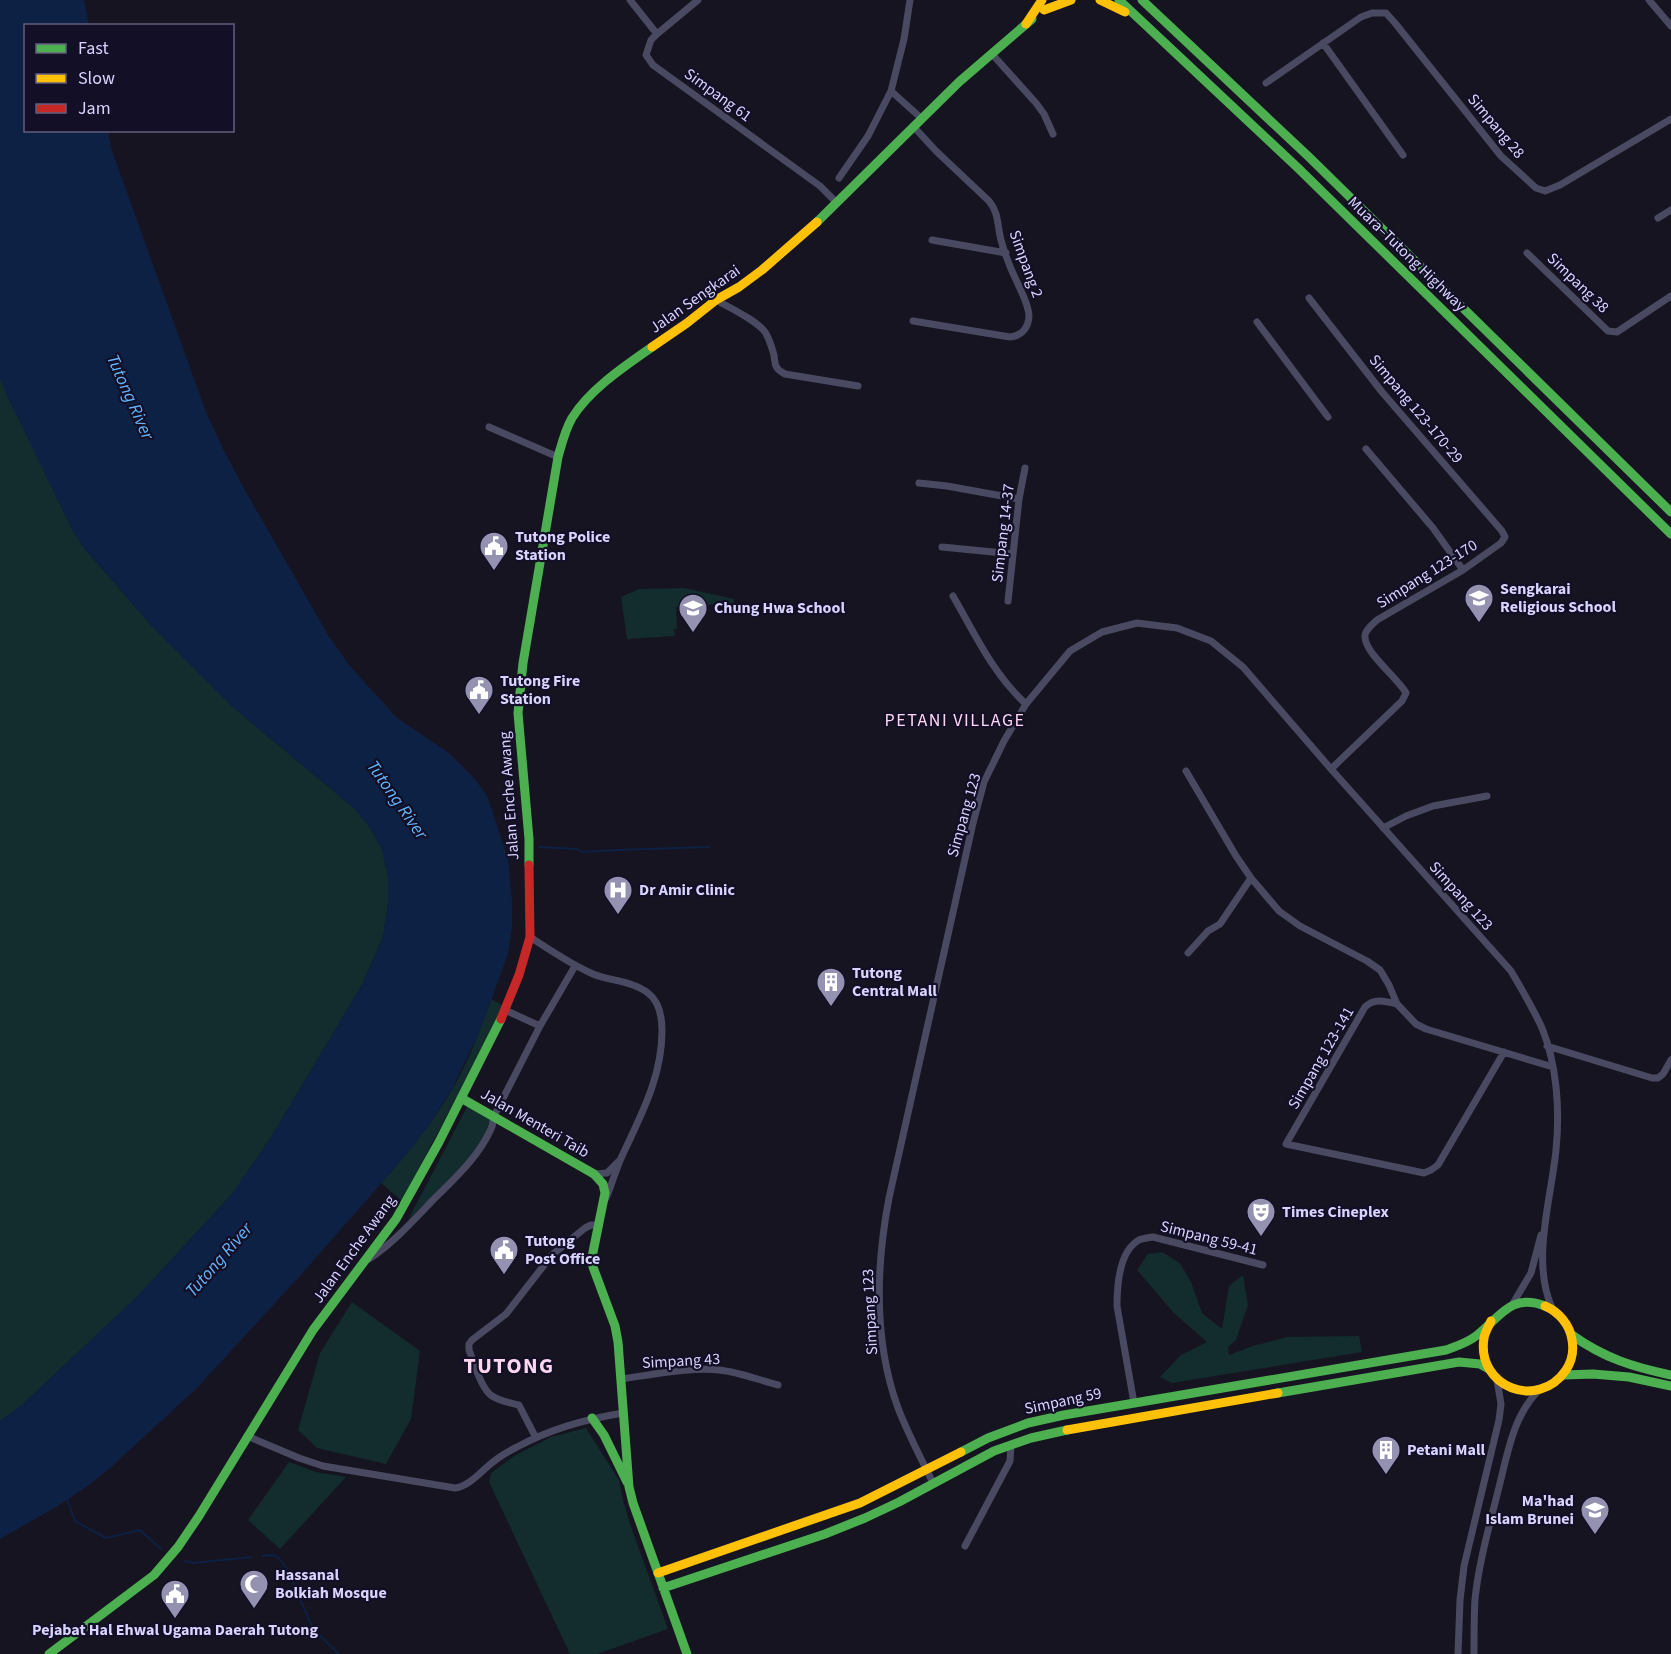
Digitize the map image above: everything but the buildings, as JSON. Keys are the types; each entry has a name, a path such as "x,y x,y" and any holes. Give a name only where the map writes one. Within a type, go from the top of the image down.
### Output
{"main road":[{"path":"1043,5 1056,0"},
{"path":"1043,5 1071,0"},
{"path":"1100,0 1115,6 1150,30"},
{"name":"Muara–Tutong Highway","path":"1119,0 1306,177 1671,534"},
{"name":"Muara–Tutong Highway","path":"1142,0 1309,157 1671,512"},
{"name":"Jalan Sengkarai","path":"518,713 523,663 558,457 565,432 573,416 599,386 623,367 762,270 806,231 921,118 1026,24 1043,5"},
{"name":"Jalan Enche Awang","path":"48,1654 139,1587 164,1564 199,1516 313,1330 366,1261 410,1197 505,1010 519,975 530,937 529,839 518,713"},
{"name":"Jalan Menteri Taib","path":"461,1098 594,1174"},
{"path":"594,1174 605,1188 592,1257 593,1267 615,1326 618,1342 629,1486 687,1654"},
{"path":"1522,1302 1543,1304 1561,1315 1568,1324 1574,1349 1570,1363 1564,1375 1548,1388 1538,1391 1516,1391 1497,1380 1489,1369 1484,1354 1484,1337 1491,1322 1500,1311 1512,1305 1522,1302"},
{"name":"Simpang 59","path":"658,1574 860,1503 988,1438 1028,1423 1446,1350 1481,1333 1491,1322"},
{"path":"1572,1335 1617,1360 1671,1375"},
{"name":"Simpang 59","path":"663,1588 825,1534 865,1518 973,1461 1031,1438 1459,1362 1480,1364 1489,1369"},
{"path":"1564,1375 1593,1374 1629,1377 1671,1386"},
{"path":"592,1418 604,1435 629,1486"}],"street":[{"path":"630,0 657,34 698,0"},
{"path":"839,178 868,136 891,91 904,39 910,0"},
{"path":"1649,0 1671,26"},
{"name":"Simpang 28","path":"1266,83 1361,17 1372,13 1386,13 1501,156 1536,188 1545,191 1560,185 1671,119"},
{"name":"Simpang 61","path":"657,34 648,47 646,55 653,65 820,186 836,202"},
{"path":"1323,43 1403,155"},
{"path":"992,54 1036,103 1053,134"},
{"path":"891,91 921,118"},
{"name":"Simpang 2","path":"913,126 996,210 1001,241 1029,316 1022,333 1010,337 913,321"},
{"path":"1658,218 1671,210"},
{"path":"932,240 1006,253"},
{"name":"Simpang 38","path":"1527,253 1608,331 1617,332 1671,296"},
{"name":"Simpang 123-170-29","path":"1309,298 1382,392 1503,531 1505,537"},
{"path":"716,300 764,332 771,346 774,364 778,371 858,386"},
{"path":"1257,322 1328,417"},
{"path":"489,427 558,457"},
{"path":"1366,449 1433,528 1463,570"},
{"name":"Simpang 14-37","path":"1008,601 1019,499 1025,468"},
{"path":"919,483 1019,499"},
{"name":"Simpang 123-170","path":"1331,769 1402,701 1406,693 1402,685 1367,645 1365,636 1369,628 1377,620 1463,570 1501,543 1505,537"},
{"path":"942,547 1013,554"},
{"path":"953,596 996,670 1010,690 1026,704"},
{"name":"Simpang 123","path":"933,1483 897,1406 885,1356 879,1294 883,1231 984,782 1004,741 1026,704 1070,651 1102,632 1137,623 1177,628 1211,641 1243,667 1511,971 1527,996 1542,1029 1553,1067 1557,1099 1556,1150 1546,1215 1543,1261 1545,1290 1552,1308"},
{"path":"1186,771 1251,878 1279,911 1300,926 1380,970 1397,1004 1416,1024 1553,1067"},
{"path":"1383,828 1432,806 1487,796"},
{"path":"1188,953 1208,931 1220,924 1251,878"},
{"path":"530,937 575,966 643,990 652,997 659,1010 662,1033 654,1081 643,1112 621,1157 603,1206"},
{"path":"366,1261 385,1248 466,1166 492,1128 494,1116 540,1026 575,966"},
{"name":"Simpang 123-141","path":"1397,1004 1376,1001 1365,1008 1286,1144 1424,1173 1438,1165 1504,1052"},
{"path":"505,1010 540,1026"},
{"path":"1547,1046 1652,1078 1658,1078 1663,1074 1671,1060"},
{"path":"594,1174 607,1173 621,1157"},
{"name":"Simpang 123","path":"1512,1305 1531,1273 1546,1215"},
{"path":"536,1438 519,1405 492,1396 485,1390 469,1350 469,1344 506,1314 552,1256 585,1228 599,1225"},
{"name":"Simpang 59-41","path":"1134,1403 1117,1306 1122,1266 1126,1253 1133,1244 1141,1239 1153,1237 1263,1265"},
{"name":"Simpang 43","path":"621,1379 693,1370 716,1370 728,1371 778,1385"},
{"path":"1458,1654 1464,1566 1499,1420 1501,1404 1497,1380"},
{"path":"1474,1654 1475,1599 1480,1568 1511,1439 1523,1410 1538,1391"},
{"path":"247,1436 323,1466 455,1488 467,1484 495,1461 516,1447 536,1438 592,1418 623,1413"},
{"path":"965,1546 1010,1461 1011,1445"},
{"path":"1458,1634 1474,1634"}],"green space":[{"path":"0,378 72,529 84,548 151,625 234,708 355,809 371,829 382,849 388,877 388,903 383,937 362,985 270,1139 232,1194 137,1297 22,1405 0,1421"},
{"path":"684,588 734,599 734,603 676,607 675,636 627,639 621,597 639,589"},
{"path":"491,999 504,1006 402,1201 381,1183 420,1137 453,1088 474,1044"},
{"path":"469,1103 495,1119 465,1164 408,1220"},
{"path":"1162,1252 1180,1263 1191,1282 1202,1313 1222,1329 1229,1286 1243,1275 1248,1305 1236,1340 1228,1347 1229,1355 1287,1337 1359,1336 1362,1352 1172,1383 1160,1377 1181,1355 1207,1342 1174,1313 1137,1270 1148,1254"},
{"path":"352,1302 420,1351 411,1419 386,1464 317,1448 298,1430 320,1353"},
{"path":"586,1428 619,1480 630,1524 668,1629 597,1654 570,1654 489,1482 491,1473 514,1456 551,1437"},
{"path":"289,1462 316,1472 346,1477 280,1549 248,1520"}],"water":[{"name":"Tutong River","path":"0,0 84,0 89,24 24,24 24,132 108,132 111,148 206,412 225,453 328,635 349,665 396,717 449,753 475,779 487,796 508,859 512,927 508,954 479,1033 453,1087 428,1127 401,1161 196,1389 89,1485 58,1506 0,1539 0,1421 22,1405 137,1297 232,1194 270,1139 362,985 383,937 388,903 388,877 382,849 371,829 355,809 234,708 151,625 84,548 72,529 0,378"}],"waterway":[{"path":"504,846 519,847"},
{"path":"539,847 577,849 582,852 709,847"},
{"path":"67,1499 75,1521 106,1538 140,1530 161,1549"},
{"path":"262,1556 274,1555 279,1558 287,1569 313,1629 339,1654"},
{"path":"185,1561 193,1563 252,1557"}],"traffic: fast":[{"path":"1119,0 1298,168 1671,534"},
{"path":"1142,0 1309,157 1671,512"},
{"path":"817,222 959,82 1032,19"},
{"path":"529,865 529,839 518,713 523,663 558,457 567,427 579,407 609,379 652,347"},
{"path":"49,1654 154,1575 178,1547 313,1330 396,1219 439,1142 501,1019"},
{"path":"461,1098 594,1174 603,1184 605,1193 592,1257 593,1267 615,1326 618,1342 629,1487 687,1654"},
{"path":"961,1452 988,1438 1028,1423 1064,1415 1446,1350 1473,1338 1506,1309 1514,1305 1523,1302 1545,1306"},
{"path":"1572,1335 1619,1361 1671,1375"},
{"path":"1278,1393 1459,1362 1480,1364 1489,1369"},
{"path":"1564,1375 1593,1374 1629,1377 1671,1386"},
{"path":"592,1418 604,1435 627,1482"},
{"path":"663,1588 825,1534 899,1502 994,1451 1031,1438 1067,1430"}],"traffic: slow":[{"path":"1026,24 1042,0"},
{"path":"1044,10 1071,0"},
{"path":"1100,0 1125,12"},
{"path":"652,347 716,300 762,270 817,222"},
{"path":"1491,1321 1484,1338 1484,1355 1490,1369 1499,1380 1512,1388 1526,1391 1540,1389 1554,1382 1566,1370 1573,1352 1571,1334 1566,1324 1559,1315 1545,1306"},
{"path":"1067,1430 1278,1393"},
{"path":"658,1573 860,1503 961,1452"}],"traffic: jam":[{"path":"501,1019 519,975 530,937 529,865"}],"place":[{"name":"Tutong Police Station","path":"494,572"},
{"name":"Sengkarai Religious School","path":"1479,624"},
{"name":"Chung Hwa School","path":"693,634"},
{"name":"Tutong Fire Station","path":"479,716"},
{"name":"Dr Amir Clinic","path":"618,916"},
{"name":"Tutong Central Mall","path":"831,1008"},
{"name":"Times Cineplex","path":"1261,1238"},
{"name":"Tutong Post Office","path":"504,1276"},
{"name":"Petani Mall","path":"1386,1476"},
{"name":"Ma'had Islam Brunei","path":"1595,1536"},
{"name":"Hassanal Bolkiah Mosque","path":"254,1610"},
{"name":"Pejabat Hal Ehwal Ugama Daerah Tutong","path":"175,1620"}],"district":[{"name":"PETANI VILLAGE","path":"955,720"},
{"name":"TUTONG","path":"509,1366"}]}
